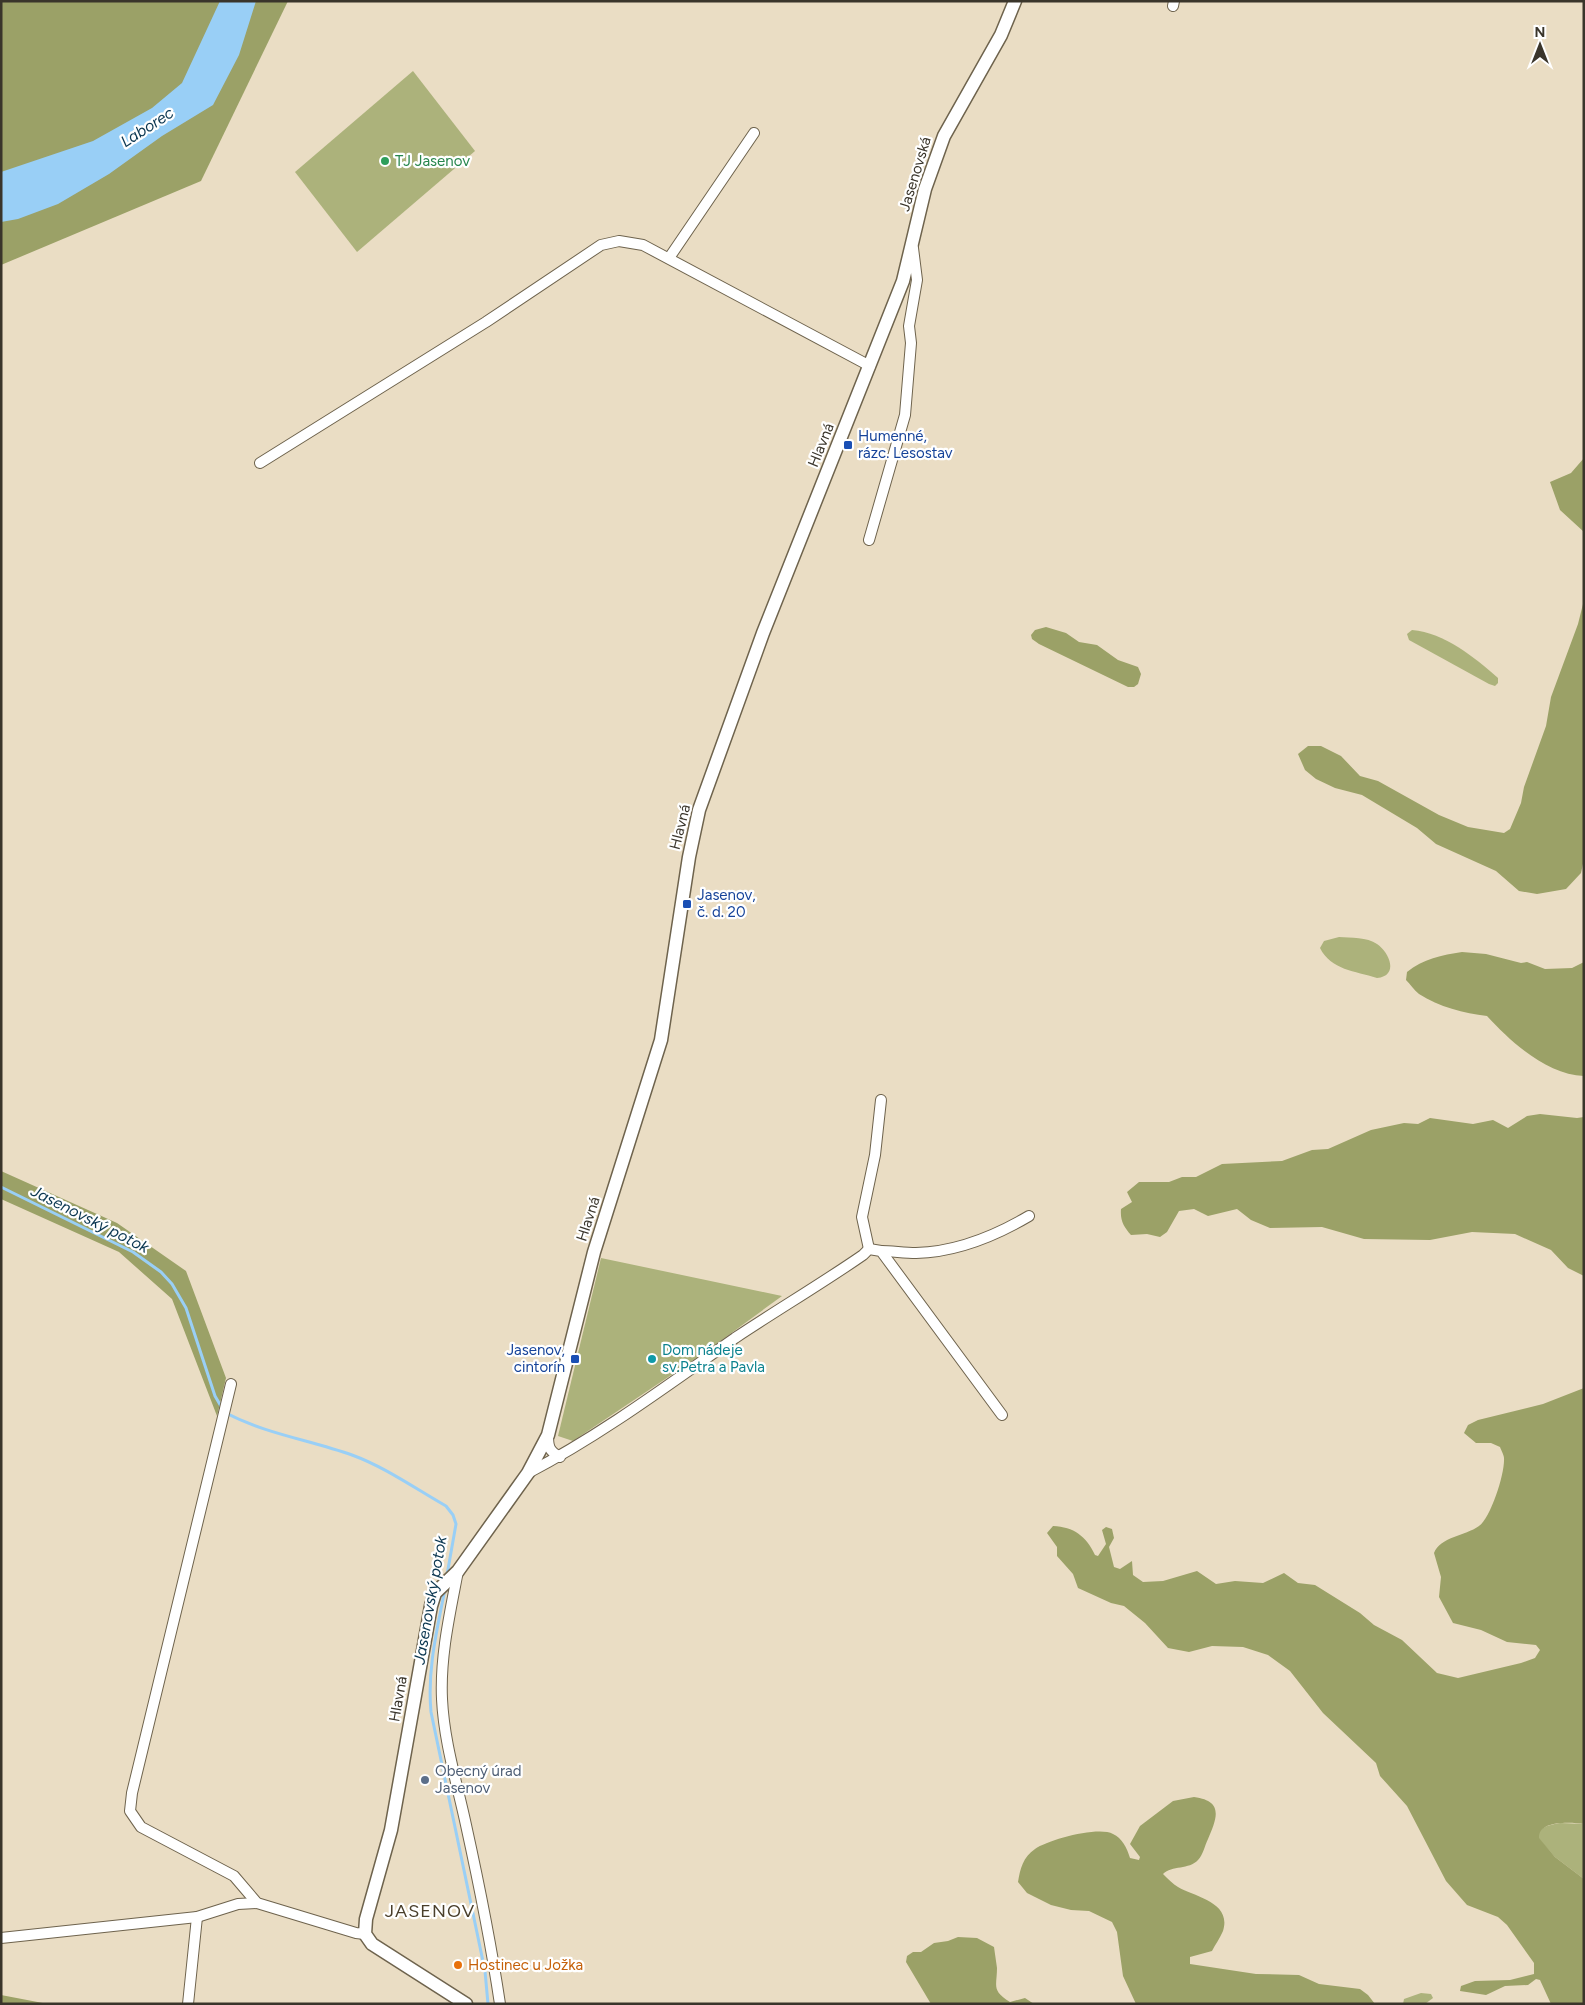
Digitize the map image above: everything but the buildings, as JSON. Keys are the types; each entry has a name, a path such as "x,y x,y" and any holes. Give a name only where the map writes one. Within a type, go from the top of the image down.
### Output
{"street":[{"name":"Jasenovská","path":"864,381 903,281 925,189 938,151 944,136 1001,35 1015,1"},
{"path":"669,258 754,133"},
{"path":"260,463 486,322 601,245 619,241 643,245 870,366"},
{"path":"869,540 905,415 911,343 908,326 918,280 912,246"},
{"name":"Hlavná","path":"365,1934 366,1919 384,1860 435,1593 455,1574 528,1473 548,1435 594,1252 661,1040 689,856 700,810 766,624 864,381"},
{"path":"869,1249 862,1217 875,1155 881,1100"},
{"path":"869,1249 916,1253 962,1245 1003,1232 1029,1216"},
{"path":"528,1473 560,1456 626,1414 782,1307 863,1256 869,1249"},
{"path":"881,1251 1002,1415"},
{"path":"231,1384 132,1793 130,1811 141,1827 234,1876 257,1903"},
{"path":"548,1435 548,1449 560,1456"},
{"path":"455,1574 444,1659 442,1698 444,1722 448,1750 481,1898 500,2004"},
{"path":"1,1938 197,1917 238,1904 257,1903 356,1933 365,1934 372,1944 466,2004"},
{"path":"188,2004 197,1917"}],"green space":[{"path":"1,1 288,1 201,181 1,265"},
{"name":"TJ Jasenov","path":"413,71 475,151 357,252 295,172"},
{"path":"1584,458 1584,532 1560,510 1550,482 1571,473"},
{"path":"1584,600 1584,859 1581,873 1566,889 1537,894 1519,891 1496,871 1436,844 1417,828 1362,795 1335,788 1316,779 1305,770 1298,754 1308,746 1321,746 1341,756 1360,776 1378,781 1439,815 1468,827 1504,833 1510,829 1521,803 1524,787 1546,726 1551,697 1578,624"},
{"path":"1046,627 1066,633 1079,642 1097,645 1118,660 1138,667 1141,674 1138,684 1134,687 1128,687 1032,639 1031,635 1035,630"},
{"path":"1412,630 1436,636 1458,647 1498,678 1498,683 1495,686 1489,684 1409,640 1407,634"},
{"path":"1339,937 1364,939 1377,944 1389,958 1390,969 1388,973 1377,978 1344,969 1330,961 1320,948 1324,941"},
{"path":"1462,952 1486,954 1521,963 1527,962 1545,969 1572,968 1584,962 1584,1076 1557,1070 1543,1063 1518,1046 1487,1016 1443,1006 1419,994 1406,980 1407,972 1426,961"},
{"path":"1540,1114 1584,1117 1584,1276 1568,1268 1551,1250 1515,1234 1472,1232 1430,1240 1364,1239 1322,1227 1270,1228 1251,1220 1237,1209 1208,1216 1194,1209 1179,1211 1167,1232 1160,1237 1147,1234 1131,1235 1122,1220 1121,1209 1132,1202 1127,1192 1139,1182 1169,1182 1182,1177 1196,1177 1222,1164 1282,1161 1312,1150 1328,1149 1371,1130 1404,1123 1418,1124 1430,1118 1473,1124 1493,1120 1508,1128 1527,1116"},
{"path":"1,1171 117,1223 186,1271 226,1378 217,1416 172,1299 119,1252 1,1199"},
{"path":"601,1258 782,1296 704,1353 573,1441 558,1436"},
{"path":"1584,1388 1584,1824 1564,1823 1549,1825 1540,1832 1539,1838 1555,1857 1584,1879 1584,2004 1551,2004 1540,1980 1536,1979 1528,1985 1505,1986 1486,1995 1460,1991 1461,1986 1475,1981 1510,1980 1534,1974 1534,1963 1507,1925 1498,1917 1467,1905 1446,1881 1407,1806 1380,1776 1376,1763 1323,1713 1290,1671 1268,1655 1243,1647 1212,1646 1189,1652 1168,1648 1145,1623 1124,1606 1111,1603 1078,1588 1073,1574 1057,1556 1057,1547 1047,1533 1053,1526 1067,1528 1083,1538 1095,1555 1098,1556 1106,1544 1102,1530 1106,1527 1112,1529 1114,1538 1109,1547 1114,1567 1120,1569 1132,1561 1133,1575 1143,1582 1163,1581 1197,1571 1216,1584 1235,1581 1263,1583 1284,1573 1298,1583 1315,1585 1360,1613 1374,1625 1402,1640 1437,1673 1458,1678 1521,1663 1535,1658 1540,1650 1536,1645 1507,1642 1481,1630 1453,1623 1439,1597 1441,1577 1434,1553 1442,1543 1479,1526 1484,1521 1500,1484 1504,1458 1500,1447 1491,1443 1476,1443 1464,1433 1468,1425 1478,1420 1543,1404"},
{"path":"1194,1797 1210,1802 1216,1812 1214,1824 1204,1850 1200,1858 1194,1863 1171,1869 1163,1874 1178,1887 1217,1907 1222,1913 1224,1921 1223,1931 1212,1951 1190,1957 1190,1964 1256,1974 1299,1975 1319,1984 1360,1989 1375,2004 1136,2004 1123,1976 1117,1932 1112,1922 1089,1911 1071,1910 1051,1905 1027,1893 1018,1882 1023,1864 1031,1852 1041,1845 1073,1835 1096,1832 1113,1834 1124,1844 1130,1858 1139,1860 1140,1857 1130,1844 1140,1826 1173,1801"},
{"path":"1560,1823 1584,1824 1584,1879 1555,1857 1538,1838 1540,1831 1549,1825"},
{"path":"958,1937 977,1938 994,1947 997,1968 996,1987 1000,1994 1010,2002 1025,1998 1034,2004 931,2004 906,1962 907,1956 913,1952 921,1952 934,1943"},
{"path":"1421,1993 1431,1994 1433,1998 1425,2004 1403,2004 1404,1999"},
{"path":"1,1995 48,2004 1,2004"}],"water":[{"name":"Laborec","path":"220,1 256,1 239,55 213,105 162,136 109,174 58,204 18,219 1,222 1,172 93,141 152,108 182,83"}],"waterway":[{"name":"Jasenovský potok","path":"1,1187 133,1252 161,1272 172,1284 186,1308 215,1396 222,1408"},
{"name":"Jasenovský potok","path":"226,1413 257,1426 364,1460 446,1506 453,1515 456,1524 447,1575"},
{"name":"Jasenovský potok","path":"445,1589 430,1681 431,1712 485,1971 488,2004"}],"place":[{"name":"TJ Jasenov","path":"385,161"},
{"name":"Humenné, rázc. Lesostav","path":"848,445"},
{"name":"Jasenov, č. d. 20","path":"687,904"},
{"name":"Jasenov, cintorín","path":"575,1359"},
{"name":"Dom nádeje sv.Petra a Pavla","path":"652,1359"},
{"name":"Obecný úrad Jasenov","path":"425,1780"},
{"name":"Hostinec u Jožka","path":"458,1965"}],"district":[{"name":"JASENOV","path":"430,1911"}]}
